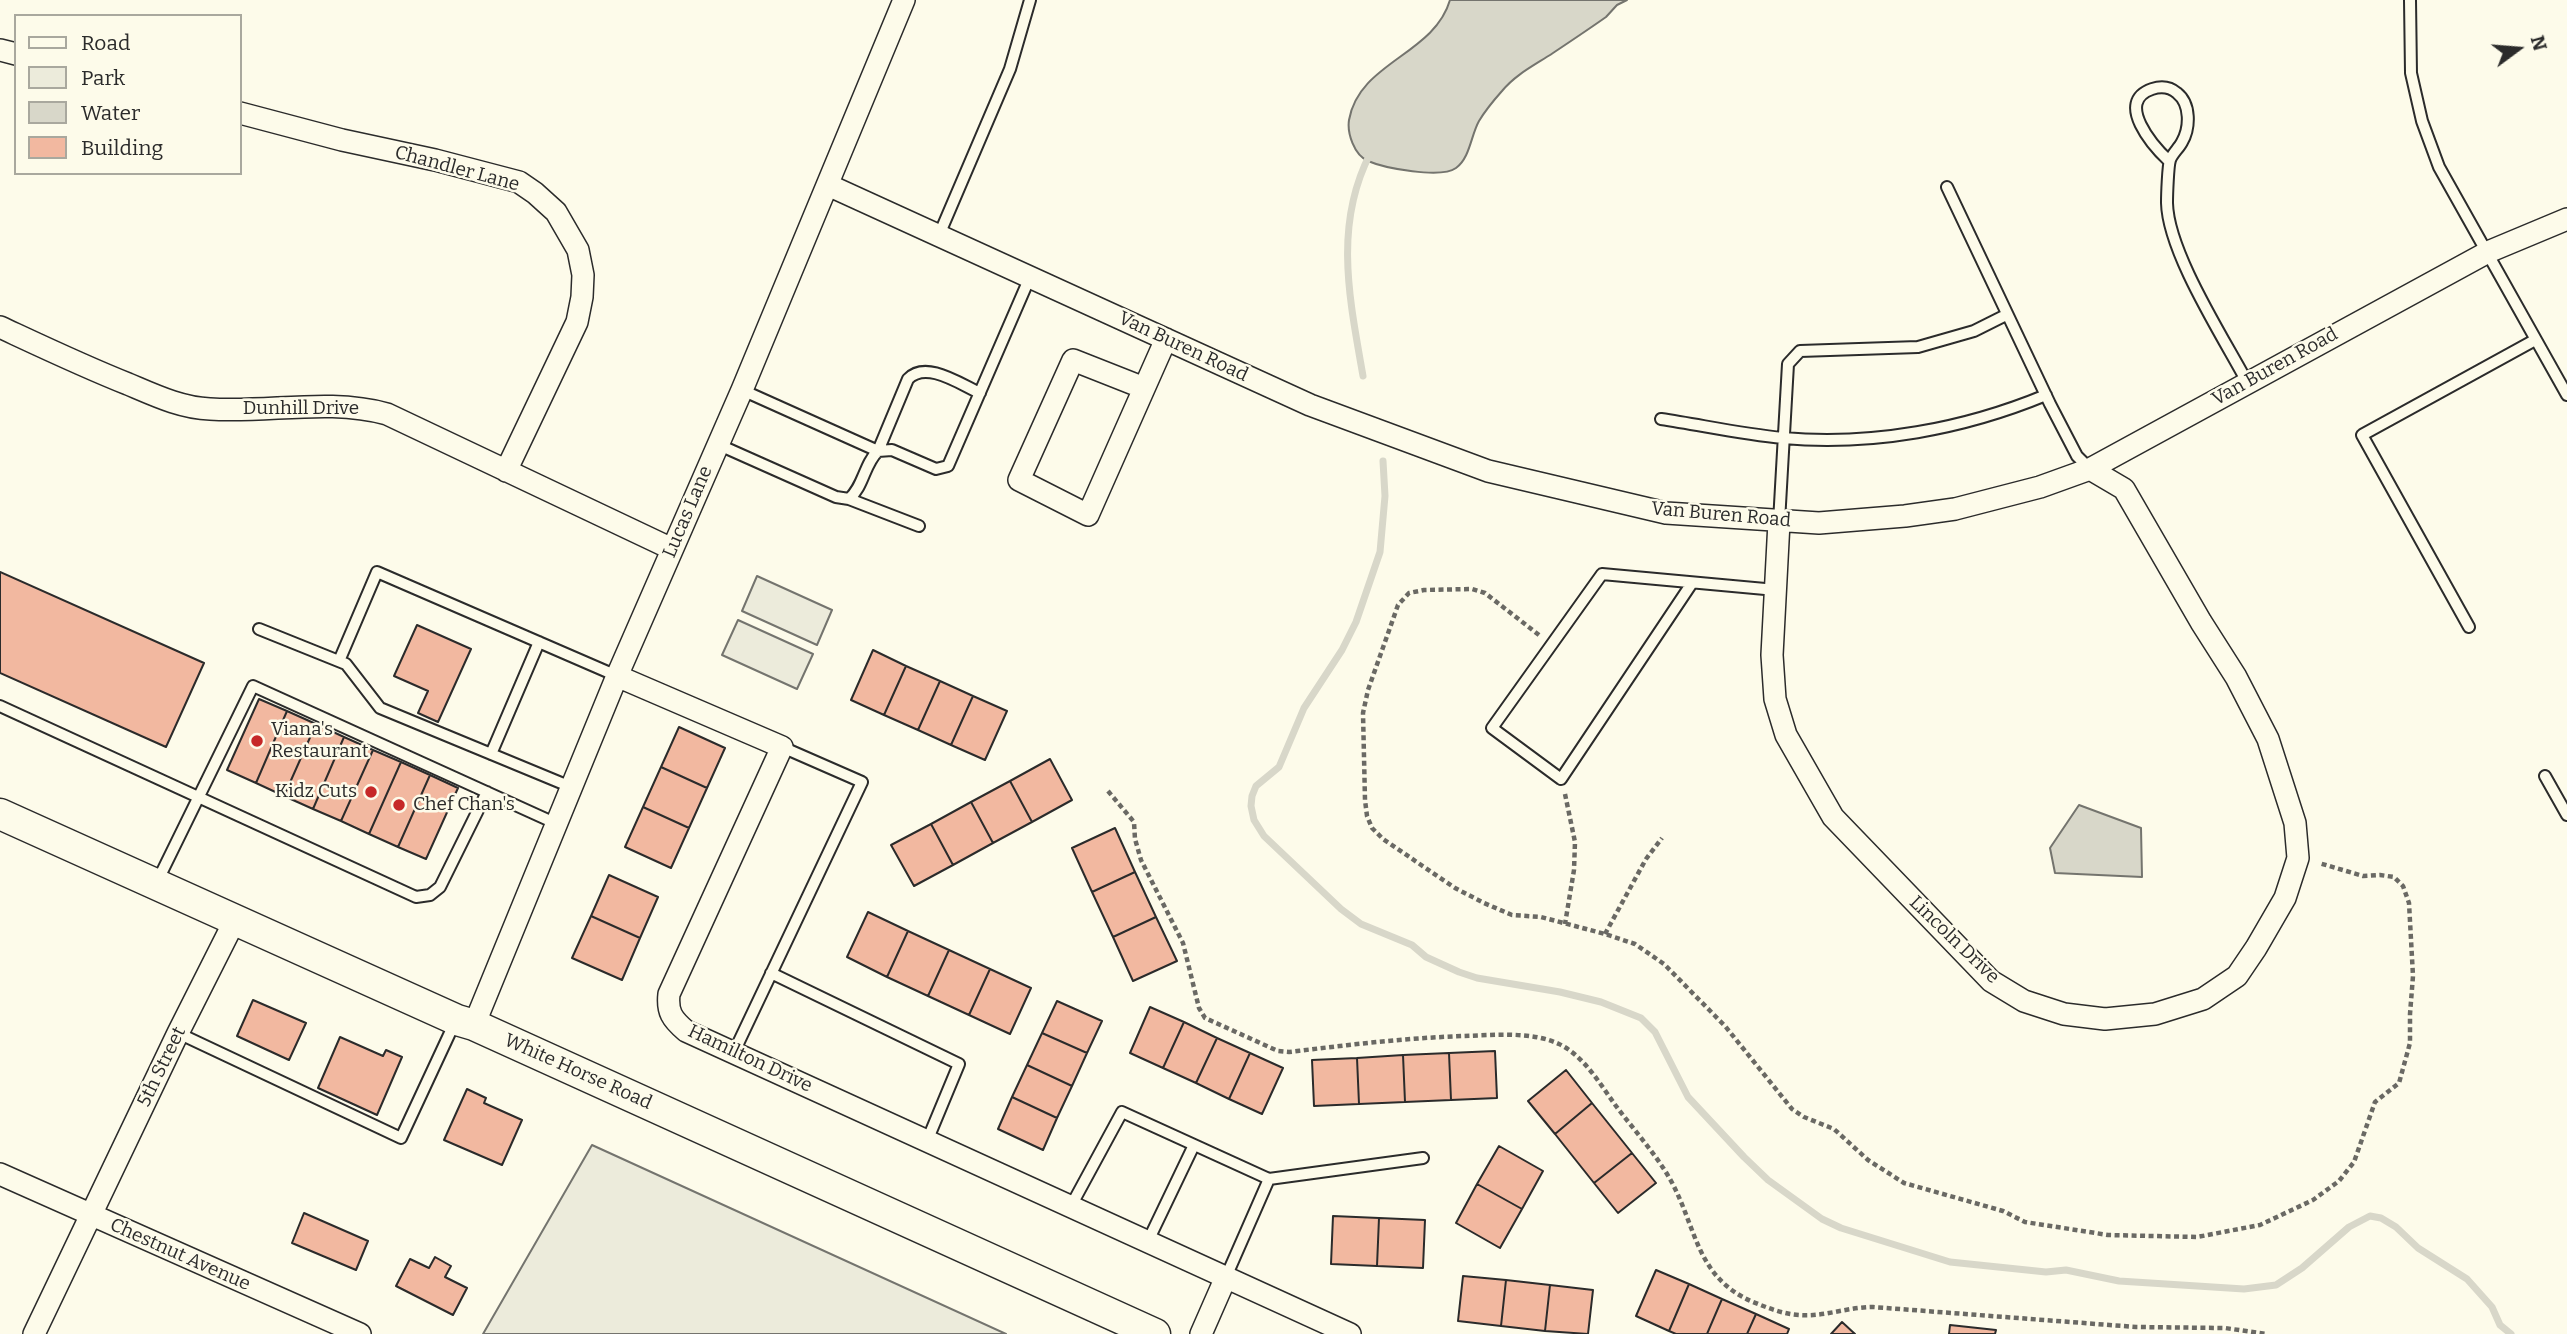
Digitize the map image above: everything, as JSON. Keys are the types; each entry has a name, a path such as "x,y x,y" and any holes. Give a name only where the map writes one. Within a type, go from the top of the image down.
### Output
{"main road":[{"name":"White Horse Road","path":"0,814 1155,1334"}],"street":[{"name":"Lucas Lane","path":"465,1022 556,824 617,676 742,390 904,0"},
{"name":"Chandler Lane","path":"242,114 519,182 556,212 578,250 583,275 582,298 577,322 506,471"},
{"name":"Van Buren Road","path":"828,185 1310,405 1488,471 1666,513 1819,523 1955,509 2040,487 2090,469 2488,252 2567,219"},
{"name":"Dunhill Drive","path":"0,327 108,376 185,406 210,410 343,407 387,414 672,549"},
{"path":"1144,388 1073,359 1019,480 1087,515 1166,339"},
{"name":"Lincoln Drive","path":"1779,522 1772,655 1775,699 1786,736 1833,817 1990,981 2024,1001 2064,1014 2105,1019 2155,1014 2203,999 2237,976 2285,898 2298,858 2295,823 2268,739 2236,677 2124,489 2090,469"},
{"path":"617,676 782,747"},
{"name":"Hamilton Drive","path":"782,747 669,993 667,1008 672,1019 686,1031 1350,1334"},
{"name":"5th Street","path":"34,1334 235,920"},
{"name":"Chestnut Avenue","path":"0,1174 360,1334"},
{"path":"1200,1334 1226,1277"}],"lane":[{"path":"939,235 1010,69 1030,0"},
{"path":"2410,0 2411,73 2422,121 2439,167 2567,395"},
{"path":"2169,161 2154,148 2143,133 2138,120 2137,106 2141,96 2151,89 2165,87 2176,91 2184,99 2188,114 2184,140 2169,161 2168,219 2195,286 2248,382"},
{"path":"1947,187 2046,395 2077,456 2090,469"},
{"path":"742,390 878,451 892,450 936,468 948,466 1030,277"},
{"path":"1779,522 1788,364 1800,351 1918,347 1974,331 2007,315"},
{"path":"2469,627 2362,435 2535,340"},
{"path":"849,499 857,492 872,456 878,451 908,379 914,372 933,372 979,393"},
{"path":"1661,419 1784,438 1842,439 1913,433 1968,422 2016,408 2046,395"},
{"path":"717,444 836,497 849,499 919,526"},
{"path":"339,662 377,572 617,676"},
{"path":"1692,583 1561,779 1492,728 1602,574 1776,590"},
{"path":"259,629 346,664 380,708 571,788"},
{"path":"491,754 539,642"},
{"path":"156,884 253,686 556,824"},
{"path":"0,706 416,897 423,897 440,887 487,792"},
{"path":"734,1052 862,782 782,747"},
{"path":"2545,776 2567,815"},
{"path":"771,973 960,1064 928,1141"},
{"path":"178,1033 401,1138 465,1022"},
{"path":"1071,1206 1122,1112 1269,1179 1423,1158"},
{"path":"1148,1241 1194,1145"},
{"path":"1226,1277 1269,1179"}],"path":[{"path":"1552,644 1485,593 1472,589 1409,593 1398,605 1368,690 1363,713 1364,800 1372,828 1383,839 1455,888 1512,915 1541,917 1635,944 1664,964 1725,1026 1792,1110 1835,1129 1868,1160 1904,1183 2003,1211 2025,1222 2108,1235 2197,1237 2260,1225 2313,1200 2339,1181 2354,1162 2375,1102 2399,1083 2410,1043 2413,976 2409,903 2403,886 2394,877 2363,876 2298,858"},
{"path":"1561,779 1574,842 1574,870 1565,924"},
{"path":"1108,791 1134,822 1141,860 1184,943 1199,1008 1205,1018 1278,1051 1289,1052 1397,1039 1502,1035 1557,1044 1573,1054 1590,1071 1669,1177 1710,1269 1738,1296 1775,1311 1798,1315 1824,1315 1854,1307 1873,1307 2136,1327 2225,1328 2266,1334"},
{"path":"1605,934 1646,859 1662,838"}],"green space":[{"path":"757,576 832,610 817,645 742,611"},
{"path":"738,620 813,654 797,689 722,655"},
{"path":"592,1145 1006,1334 483,1334"}],"water":[{"path":"1450,0 1627,0 1507,85 1479,121 1467,152 1456,168 1438,173 1386,167 1368,161 1355,149 1349,131 1349,120 1356,100 1381,71 1429,34 1441,19"},
{"path":"2079,805 2141,828 2142,877 2055,873 2050,848"}],"building":[{"path":"0,572 204,663 166,747 0,673"},
{"path":"417,625 471,649 438,722 418,713 428,691 394,676"},
{"path":"873,650 906,666 884,715 851,700"},
{"path":"906,666 940,681 918,730 884,715"},
{"path":"940,681 973,696 951,745 918,730"},
{"path":"973,696 1007,711 985,760 951,745"},
{"name":"Viana's Restaurant","path":"259,699 287,711 256,783 227,770"},
{"path":"287,711 316,724 284,796 256,783"},
{"path":"316,724 344,737 313,809 284,796"},
{"path":"679,727 725,748 707,788 661,767"},
{"path":"344,737 373,750 341,821 313,809"},
{"name":"Kidz Cuts","path":"373,750 401,762 369,834 341,821"},
{"path":"1050,759 1072,800 1032,822 1010,781"},
{"name":"Chef Chan's","path":"401,762 430,775 398,847 369,834"},
{"path":"661,767 707,788 689,828 643,807"},
{"path":"430,775 458,788 426,859 398,847"},
{"path":"1010,781 1032,822 993,843 971,802"},
{"path":"971,802 993,843 953,865 931,824"},
{"path":"643,807 689,828 671,868 625,847"},
{"path":"931,824 953,865 914,886 891,845"},
{"path":"1115,828 1135,872 1092,892 1072,848"},
{"path":"1135,872 1156,917 1113,937 1092,892"},
{"path":"609,875 658,897 640,938 591,916"},
{"path":"868,912 908,931 887,977 847,957"},
{"path":"591,916 640,938 622,980 572,958"},
{"path":"1156,917 1177,961 1133,981 1113,937"},
{"path":"908,931 949,950 928,996 887,977"},
{"path":"949,950 990,969 969,1015 928,996"},
{"path":"990,969 1031,988 1010,1034 969,1015"},
{"path":"253,1000 306,1023 289,1060 237,1036"},
{"path":"1057,1001 1102,1021 1087,1053 1042,1033"},
{"path":"1150,1007 1184,1022 1163,1068 1130,1053"},
{"path":"1184,1022 1217,1038 1196,1083 1163,1068"},
{"path":"1042,1033 1087,1053 1072,1086 1027,1065"},
{"path":"340,1037 383,1056 386,1050 402,1057 377,1115 318,1088"},
{"path":"1217,1038 1250,1053 1229,1099 1196,1083"},
{"path":"1495,1051 1497,1098 1451,1100 1449,1053"},
{"path":"1250,1053 1283,1068 1262,1114 1229,1099"},
{"path":"1449,1053 1451,1100 1405,1102 1403,1055"},
{"path":"1403,1055 1405,1102 1359,1104 1357,1058"},
{"path":"1357,1058 1359,1104 1314,1106 1312,1060"},
{"path":"1027,1065 1072,1086 1057,1118 1012,1097"},
{"path":"1566,1070 1592,1103 1555,1134 1528,1101"},
{"path":"467,1089 486,1098 484,1103 522,1120 502,1165 444,1140"},
{"path":"1012,1097 1057,1118 1043,1150 998,1129"},
{"path":"1592,1103 1632,1153 1594,1183 1555,1134"},
{"path":"1499,1146 1543,1171 1522,1209 1477,1184"},
{"path":"1632,1153 1656,1183 1618,1213 1594,1183"},
{"path":"1477,1184 1522,1209 1500,1248 1456,1223"},
{"path":"304,1213 368,1241 356,1270 292,1243"},
{"path":"1333,1216 1379,1218 1377,1266 1331,1264"},
{"path":"1379,1218 1425,1220 1423,1268 1377,1266"},
{"path":"435,1257 451,1266 445,1277 467,1288 453,1315 396,1286 410,1259 429,1268"},
{"path":"1656,1270 1689,1284 1669,1331 1636,1316"},
{"path":"1463,1276 1506,1280 1501,1326 1458,1321"},
{"path":"1506,1280 1550,1285 1545,1331 1501,1326"},
{"path":"1689,1284 1722,1299 1707,1334 1676,1334 1669,1331"},
{"path":"1550,1285 1593,1290 1588,1334 1545,1331"},
{"path":"1722,1299 1756,1314 1747,1334 1707,1334"},
{"path":"1756,1314 1789,1329 1787,1334 1747,1334"},
{"path":"1842,1322 1855,1334 1831,1334"},
{"path":"1950,1325 1996,1330 1995,1334 1949,1334"}],"waterway":[{"path":"1363,376 1353,320 1348,236 1351,209 1370,154"},
{"path":"1383,461 1385,496 1380,552 1356,622 1342,650 1304,708 1279,767 1256,786 1251,806 1254,820 1264,836 1341,909 1361,924 1412,945 1426,957 1459,972 1477,978 1601,1002 1641,1018 1655,1032 1688,1097 1744,1157 1768,1180 1822,1219 1841,1228 1950,1262 2046,1272 2066,1270 2119,1281 2244,1289 2276,1285 2302,1268 2349,1227 2370,1216 2381,1218 2396,1227 2418,1248 2467,1279 2492,1307 2500,1325 2511,1334"}],"place":[{"name":"Viana's Restaurant","path":"257,741"},
{"name":"Kidz Cuts","path":"371,792"},
{"name":"Chef Chan's","path":"399,805"}]}
